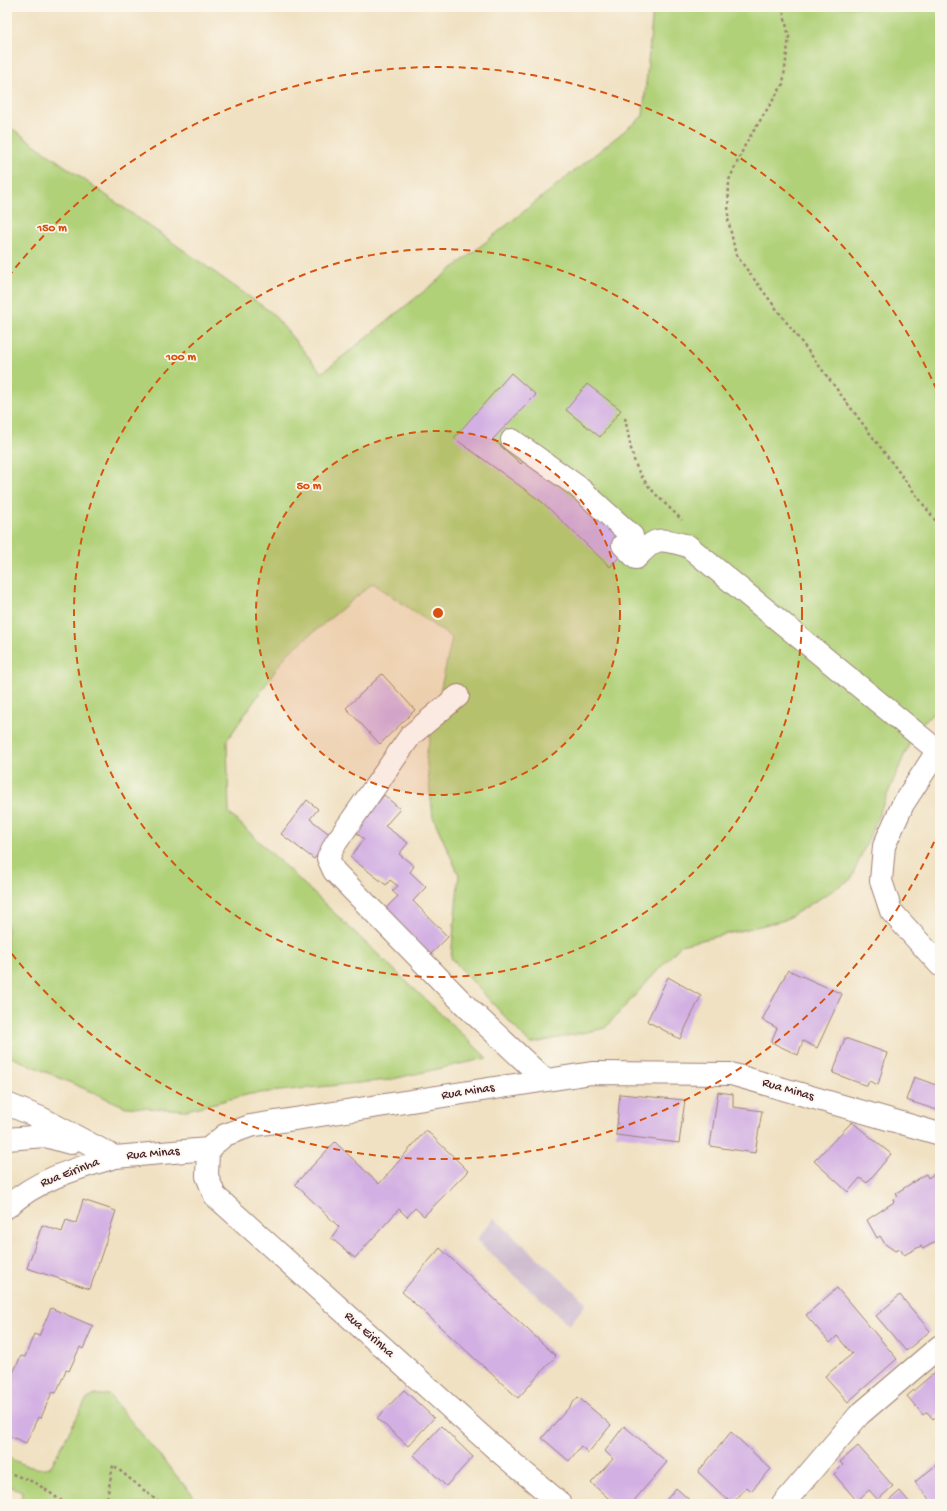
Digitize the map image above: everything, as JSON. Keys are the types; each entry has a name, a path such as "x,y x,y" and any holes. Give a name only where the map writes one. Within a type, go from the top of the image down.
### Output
{"street":[{"path":"512,440 577,486 632,536 623,546 636,558 651,543 656,541 663,540 688,546 939,749 903,804 887,839 884,846 881,881 891,911 940,966"},
{"path":"458,696 411,735 335,844 328,858 334,871 467,1007 545,1080"},
{"name":"Rua Minas","path":"7,1104 41,1118 115,1157 208,1149 225,1135 250,1126 592,1073 731,1074 940,1134"},
{"path":"7,1139 45,1136 115,1157"},
{"name":"Rua Eirinha","path":"208,1149 207,1176 215,1196 496,1450 562,1504"},
{"name":"Rua Eirinha","path":"7,1207 38,1184 59,1174 115,1157"},
{"path":"783,1504 859,1415 940,1346"}],"path":[{"path":"781,7 789,37 783,84 746,143 729,180 728,219 736,255 935,520 940,530"},
{"path":"935,520 940,520"},
{"path":"106,1504 113,1465 161,1504"},
{"path":"7,1472 36,1483 66,1504"}],"shaded area":[{"path":"494,1218 587,1303 569,1325 476,1240"}],"green space":[{"path":"651,7 940,7 940,708 916,728 851,879 785,920 681,945 605,1028 530,1044 451,958 459,875 433,817 426,756 452,638 373,583 287,654 227,740 229,813 487,1058 388,1080 250,1094 187,1110 126,1107 7,1055 7,125 272,313 322,373 643,116 653,9"},
{"path":"95,1395 109,1395 200,1504 21,1504 22,1491 7,1485 7,1457 35,1468 46,1468 51,1466 86,1400"}],"building":[{"path":"511,373 536,395 493,439 521,464 525,458 621,535 612,544 622,554 610,567 542,502 454,438"},
{"path":"587,384 621,410 600,437 566,410"},
{"path":"382,674 415,710 380,744 346,708"},
{"path":"384,795 400,809 385,826 408,843 399,854 414,866 410,872 426,887 413,901 448,937 430,955 385,909 398,896 392,891 398,886 390,880 386,885 350,857 364,839 355,832 372,800 377,804"},
{"path":"307,800 318,809 310,819 332,836 314,859 281,834"},
{"path":"788,970 842,994 817,1048 803,1041 798,1055 771,1042 777,1028 762,1020"},
{"path":"668,977 701,996 680,1039 647,1021"},
{"path":"845,1038 887,1053 878,1085 869,1081 867,1086 833,1073"},
{"path":"940,1074 940,1111 906,1100 914,1077 936,1085"},
{"path":"718,1092 733,1094 733,1107 762,1111 755,1153 710,1146"},
{"path":"620,1094 685,1100 679,1143 616,1135"},
{"path":"852,1122 891,1154 867,1183 860,1178 848,1192 814,1161"},
{"path":"426,1130 468,1171 424,1216 415,1208 407,1217 399,1209 355,1258 331,1238 339,1227 295,1184 335,1142 379,1184"},
{"path":"940,1170 940,1239 923,1249 921,1246 904,1255 900,1249 895,1251 885,1244 880,1236 877,1238 867,1220 894,1202 893,1199 898,1196 896,1193 926,1174 928,1178"},
{"path":"83,1200 116,1211 90,1289 27,1268 42,1225 62,1232 66,1220 76,1223"},
{"path":"440,1248 556,1356 518,1398 402,1292"},
{"path":"837,1288 897,1359 848,1402 825,1376 852,1354 837,1336 830,1343 806,1315"},
{"path":"900,1295 930,1331 906,1351 876,1316"},
{"path":"51,1308 93,1326 83,1349 80,1347 69,1371 66,1370 56,1393 52,1392 41,1418 38,1417 26,1443 7,1435 7,1378 10,1379 21,1356 25,1357 34,1334 39,1336"},
{"path":"940,1368 940,1413 933,1419 927,1412 923,1415 907,1396"},
{"path":"404,1390 434,1418 408,1446 377,1418"},
{"path":"578,1397 611,1425 588,1453 581,1446 569,1461 542,1438"},
{"path":"441,1426 473,1457 446,1486 414,1455"},
{"path":"624,1426 667,1462 631,1504 615,1504 591,1483 613,1459 605,1451"},
{"path":"731,1432 771,1469 751,1491 747,1487 732,1504 698,1472"},
{"path":"858,1446 893,1486 878,1500 869,1490 857,1501 834,1474 843,1465 840,1462"},
{"path":"940,1462 940,1504 933,1504 915,1482"},
{"path":"676,1488 694,1504 663,1504"},
{"path":"900,1491 911,1504 885,1504"}]}
